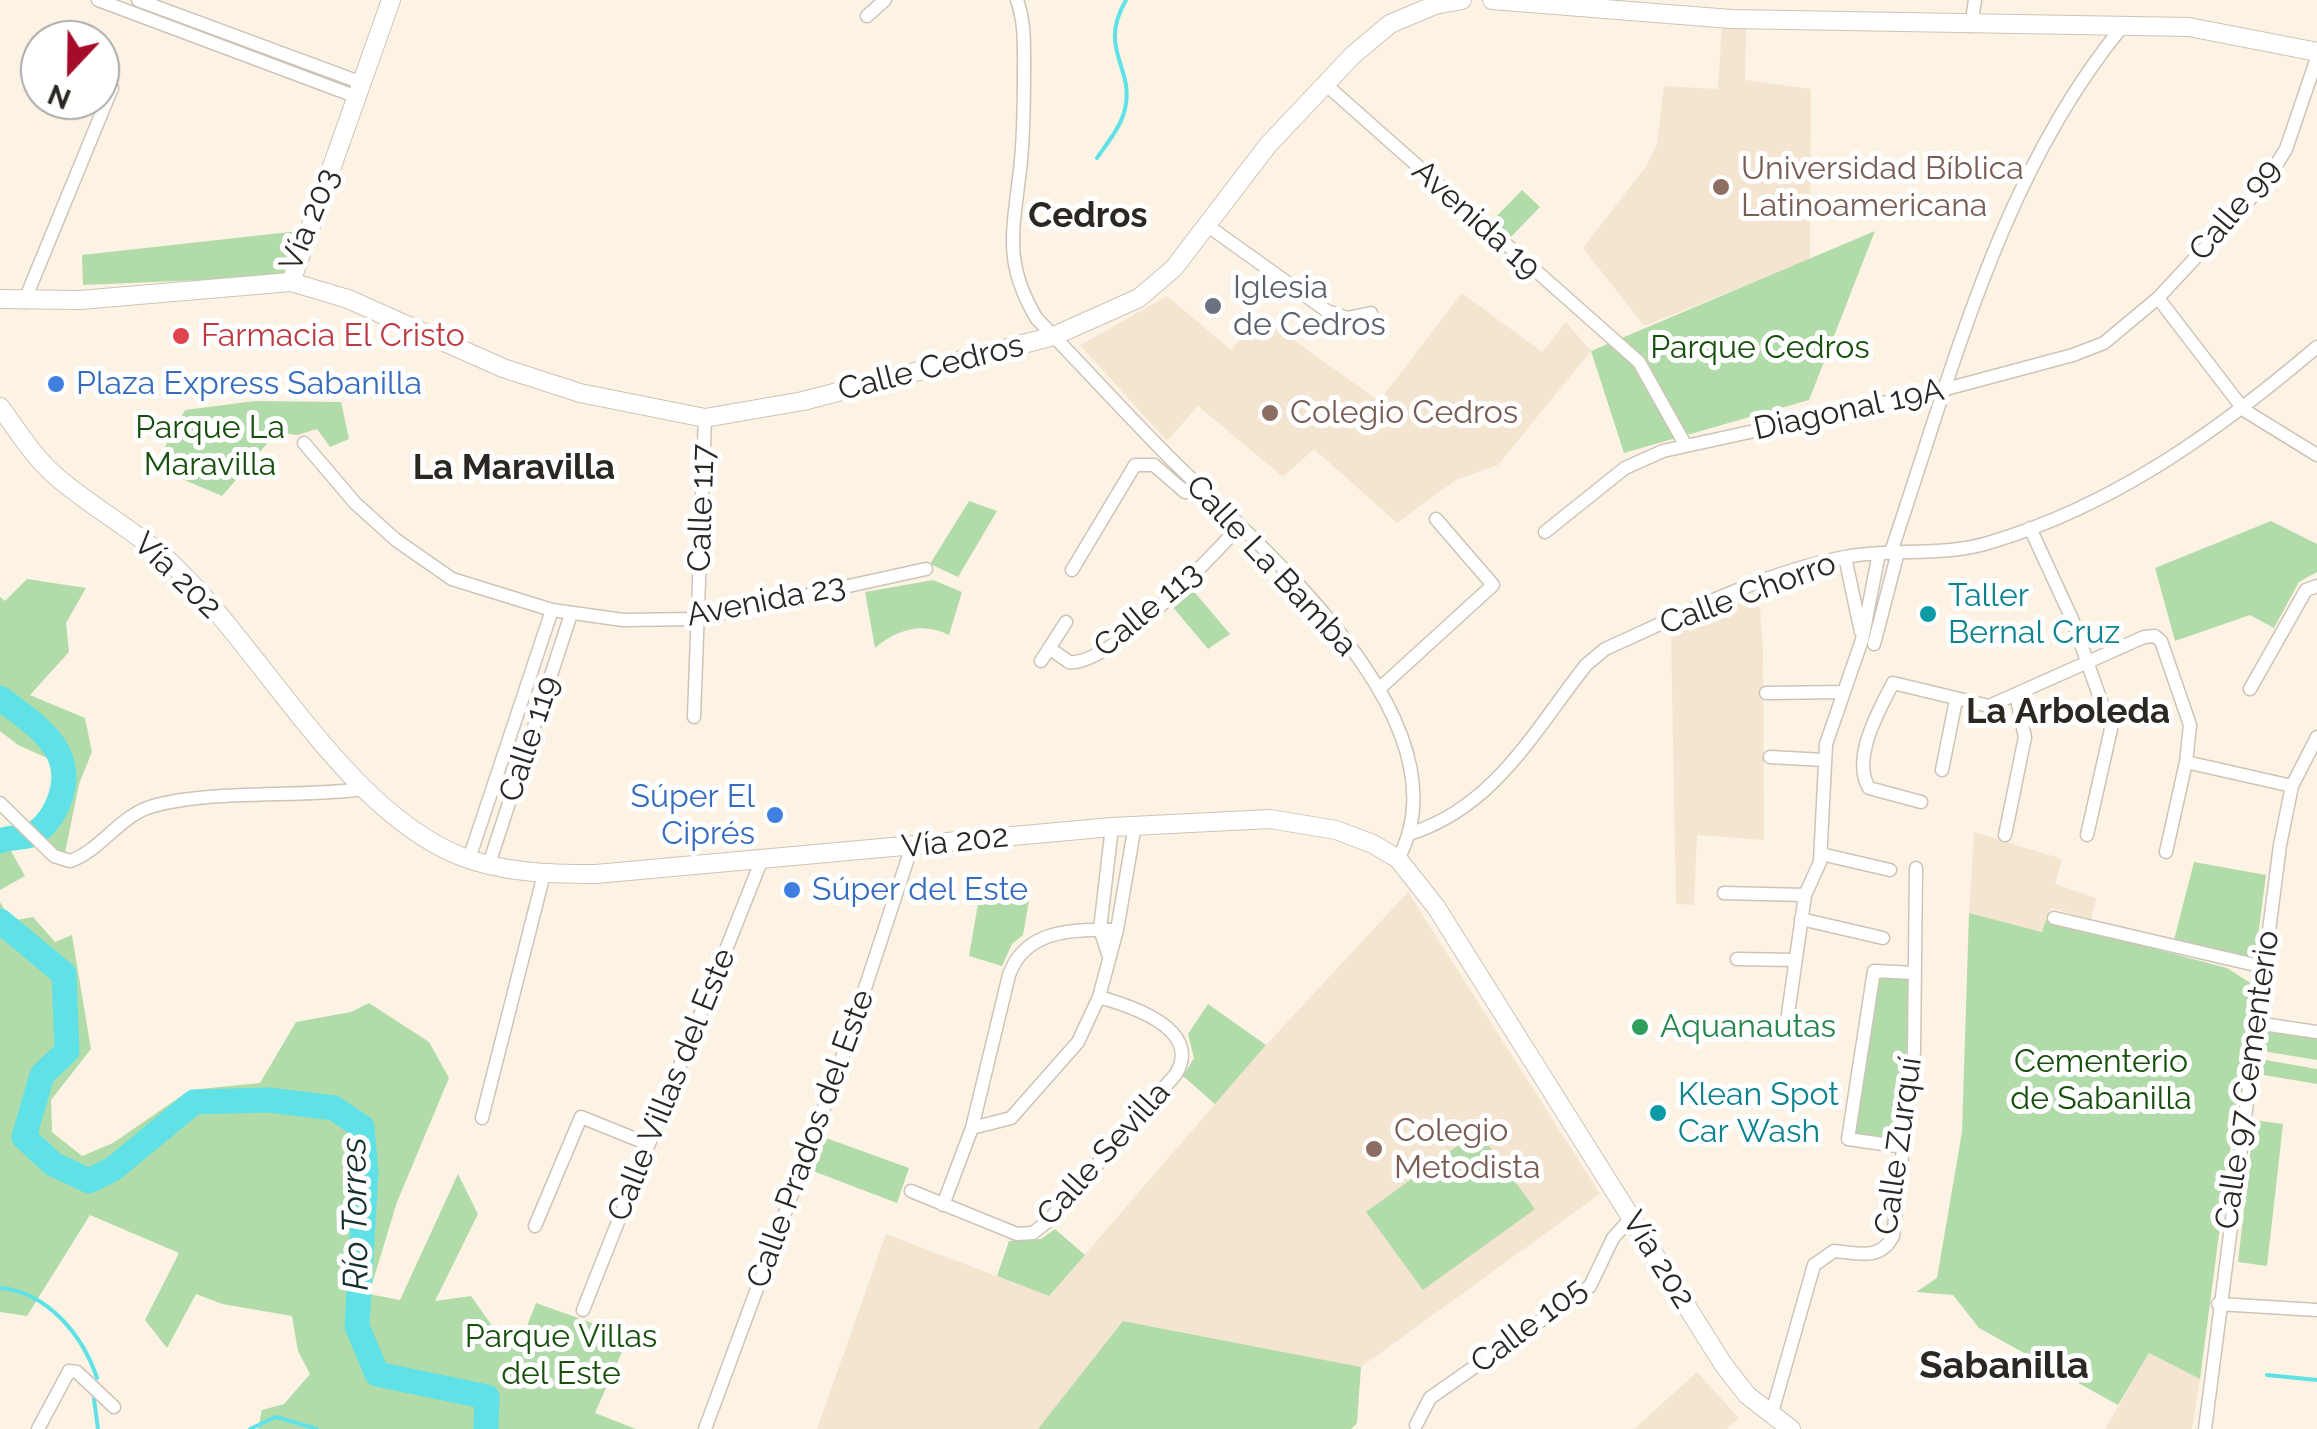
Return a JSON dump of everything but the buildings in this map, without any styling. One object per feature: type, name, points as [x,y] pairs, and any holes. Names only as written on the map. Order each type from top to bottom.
[{"type":"main road","name":"Vía 203","points":[[0,299],[24,302],[255,288],[290,282],[391,0]]},
{"type":"main road","name":"Calle Cedros","points":[[290,282],[348,299],[545,384],[705,418],[840,392],[1054,336],[1139,298],[1174,268],[1268,145],[1324,83],[1390,24],[1435,5],[1462,0]]},
{"type":"main road","points":[[1492,0],[1732,19],[2189,27],[2317,55]]},
{"type":"main road","name":"Vía 202","points":[[0,407],[56,476],[172,564],[208,601],[364,789],[416,832],[469,858],[544,874],[762,860],[1135,825],[1270,818],[1336,830],[1398,859],[1436,907],[1723,1364],[1747,1395],[1791,1429]]},
{"type":"street","points":[[138,0],[230,42]]},
{"type":"street","points":[[867,16],[885,0]]},
{"type":"street","name":"Calle La Bamba","points":[[1016,0],[1024,18],[1024,120],[1010,224],[1012,259],[1025,300],[1054,336],[1352,649],[1380,688],[1410,762],[1416,798],[1412,833]]},
{"type":"street","points":[[1971,26],[1975,0]]},
{"type":"street","points":[[103,1],[359,90]]},
{"type":"street","points":[[1786,1028],[1805,896],[1821,854],[1824,760],[1842,692],[1868,642],[1889,552],[1978,294],[2036,164],[2080,81],[2122,28]]},
{"type":"street","name":"Calle 99","points":[[2158,298],[2265,183],[2290,138],[2317,55]]},
{"type":"street","name":"Avenida 19","points":[[1324,83],[1639,362],[1686,446]]},
{"type":"street","points":[[24,302],[99,120]]},
{"type":"street","points":[[1208,226],[1328,311],[1347,318],[1371,313]]},
{"type":"street","points":[[2158,298],[2244,410],[2317,455]]},
{"type":"street","name":"Diagonal 19A","points":[[1545,532],[1625,468],[1686,446],[1946,389],[2073,356],[2104,343],[2158,298]]},
{"type":"street","name":"Calle Chorro","points":[[1412,833],[1453,818],[1494,784],[1586,665],[1606,650],[1798,570],[1845,557],[1966,550],[2095,502],[2154,470],[2244,410],[2317,347]]},
{"type":"street","name":"Calle 117","points":[[694,717],[705,418]]},
{"type":"street","name":"Avenida 23","points":[[304,442],[354,503],[396,540],[452,579],[571,614],[623,620],[698,619],[926,569]]},
{"type":"street","points":[[1072,570],[1136,465],[1147,463],[1161,468],[1185,492],[1197,485]]},
{"type":"street","points":[[1380,688],[1493,585],[1436,519]]},
{"type":"street","name":"Calle 113","points":[[1049,648],[1069,662],[1090,660],[1173,596],[1239,527]]},
{"type":"street","points":[[2030,528],[2089,663],[2111,734],[2087,835]]},
{"type":"street","points":[[1845,557],[1868,642]]},
{"type":"street","points":[[2250,690],[2312,588]]},
{"type":"street","name":"Calle 119","points":[[469,858],[552,610]]},
{"type":"street","name":"Calle 119","points":[[490,864],[571,614]]},
{"type":"street","points":[[1041,661],[1066,622]]},
{"type":"street","points":[[1921,802],[1869,788],[1862,778],[1868,742],[1894,683],[1990,706],[2144,637],[2155,636],[2161,641],[2189,719],[2186,762],[2166,852]]},
{"type":"street","points":[[1766,693],[1842,692]]},
{"type":"street","points":[[2005,835],[2025,737],[2016,695]]},
{"type":"street","points":[[1942,770],[1956,700]]},
{"type":"street","name":"Calle 97 Cementerio","points":[[2205,1429],[2218,1304],[2280,845],[2292,786],[2317,737]]},
{"type":"street","points":[[1770,757],[1824,760]]},
{"type":"street","points":[[2186,762],[2292,786]]},
{"type":"street","points":[[0,803],[54,856],[70,861],[143,809],[176,801],[316,796],[364,789]]},
{"type":"street","points":[[972,1128],[1004,1122],[1017,1112],[1078,1042],[1099,997],[1117,930],[1135,825]]},
{"type":"street","points":[[1108,954],[1100,930],[1112,827]]},
{"type":"street","points":[[1398,859],[1412,833]]},
{"type":"street","name":"Calle Prados del Este","points":[[705,1429],[838,1070],[912,846]]},
{"type":"street","points":[[1821,854],[1890,870]]},
{"type":"street","name":"Calle Villas del Este","points":[[583,1310],[762,860]]},
{"type":"street","name":"Calle Zurquí","points":[[1771,1416],[1814,1265],[1834,1251],[1875,1255],[1887,1248],[1893,1236],[1904,1147],[1915,973],[1916,868]]},
{"type":"street","points":[[482,1118],[544,874]]},
{"type":"street","points":[[1724,893],[1805,896]]},
{"type":"street","points":[[2054,918],[2264,967]]},
{"type":"street","points":[[1801,919],[1883,938]]},
{"type":"street","points":[[943,1205],[972,1128],[1019,952],[1034,940],[1117,930]]},
{"type":"street","points":[[1738,959],[1795,960]]},
{"type":"street","points":[[1904,1147],[1848,1139],[1874,971],[1915,973]]},
{"type":"street","name":"Calle Sevilla","points":[[911,1191],[1006,1231],[1032,1232],[1048,1221],[1176,1074],[1184,1058],[1179,1038],[1150,1016],[1099,997]]},
{"type":"street","points":[[2256,1023],[2317,1032]]},
{"type":"street","points":[[535,1226],[581,1117],[648,1144]]},
{"type":"street","name":"Calle 105","points":[[1416,1425],[1430,1398],[1590,1286],[1613,1238],[1632,1217]]},
{"type":"street","points":[[2218,1304],[2317,1310]]},
{"type":"street","points":[[38,1429],[69,1371],[77,1372],[114,1407]]},
{"type":"shaded area","name":"Universidad Bíblica Latinoamericana","points":[[1722,25],[1746,26],[1745,80],[1811,89],[1810,260],[1644,326],[1583,248],[1647,165],[1657,143],[1664,86],[1718,89]]},
{"type":"shaded area","points":[[1462,293],[1542,352],[1566,322],[1591,351],[1498,465],[1456,480],[1397,523],[1314,449],[1283,477],[1198,406],[1167,441],[1080,345],[1167,296],[1231,350],[1260,316],[1379,401]]},
{"type":"shaded area","points":[[1754,597],[1760,607],[1763,651],[1764,840],[1697,835],[1694,905],[1676,904],[1671,633]]},
{"type":"shaded area","points":[[1974,832],[2062,859],[2055,884],[2096,898],[2091,919],[2051,908],[2042,932],[1969,913]]},
{"type":"shaded area","name":"Colegio Metodista","points":[[1408,892],[1600,1194],[1361,1367],[1124,1321],[1038,1429],[817,1429],[886,1234],[1049,1296],[1266,1045]]},
{"type":"shaded area","points":[[2149,1353],[2200,1379],[2192,1429],[2105,1429]]},
{"type":"shaded area","points":[[1697,1372],[1739,1418],[1727,1429],[1634,1429]]},
{"type":"green space","points":[[1522,190],[1540,207],[1511,237],[1493,220]]},
{"type":"green space","points":[[299,231],[285,272],[274,277],[83,285],[82,255]]},
{"type":"green space","name":"Parque Cedros","points":[[1875,231],[1809,400],[1624,453],[1591,351]]},
{"type":"green space","name":"Parque La Maravilla","points":[[255,401],[341,402],[349,439],[330,447],[317,429],[297,435],[277,432],[222,496],[154,467],[185,410]]},
{"type":"green space","points":[[969,501],[997,511],[958,577],[930,564]]},
{"type":"green space","points":[[2271,521],[2317,544],[2317,572],[2299,582],[2274,628],[2250,615],[2175,641],[2155,568]]},
{"type":"green space","points":[[27,579],[86,588],[66,623],[69,652],[30,695],[85,718],[92,752],[79,784],[64,858],[42,844],[65,766],[18,745],[0,731],[0,597],[5,601]]},
{"type":"green space","points":[[933,580],[962,592],[949,635],[919,628],[891,636],[875,648],[865,592]]},
{"type":"green space","points":[[1191,588],[1230,634],[1208,649],[1172,606]]},
{"type":"green space","points":[[6,842],[25,876],[0,890],[0,847]]},
{"type":"green space","name":"Cementerio de Sabanilla","points":[[2194,862],[2266,875],[2255,959],[2174,940]]},
{"type":"green space","points":[[1030,895],[1023,935],[1012,944],[1002,966],[969,956],[979,898]]},
{"type":"green space","name":"Parque Villas del Este","points":[[0,902],[11,921],[33,917],[55,942],[72,935],[91,1049],[51,1100],[52,1132],[82,1156],[113,1143],[190,1090],[260,1083],[296,1022],[351,1012],[369,1003],[429,1042],[449,1078],[397,1202],[369,1294],[400,1300],[458,1174],[478,1214],[435,1301],[471,1296],[495,1330],[521,1341],[536,1303],[629,1336],[595,1413],[636,1429],[258,1429],[262,1410],[284,1404],[310,1374],[298,1351],[292,1316],[222,1304],[196,1294],[167,1348],[145,1320],[179,1253],[90,1215],[27,1316],[0,1312]]},
{"type":"green space","name":"Cementerio de Sabanilla","points":[[1969,913],[2042,932],[2046,920],[2227,968],[2252,984],[2200,1379],[2149,1353],[2118,1405],[1979,1328],[1953,1295],[1916,1292],[1937,1278],[1962,1132]]},
{"type":"green space","points":[[1879,975],[1911,977],[1901,1140],[1855,1134]]},
{"type":"green space","points":[[1208,1004],[1266,1045],[1215,1104],[1183,1076],[1194,1058],[1188,1034]]},
{"type":"green space","points":[[2264,1030],[2317,1039],[2317,1060],[2262,1051]]},
{"type":"green space","points":[[2260,1059],[2317,1069],[2317,1084],[2258,1074]]},
{"type":"green space","points":[[2254,1120],[2283,1124],[2267,1266],[2238,1262]]},
{"type":"green space","points":[[1478,1131],[1535,1209],[1423,1290],[1366,1212]]},
{"type":"green space","points":[[826,1138],[909,1168],[897,1203],[813,1171]]},
{"type":"green space","points":[[1055,1229],[1085,1255],[1049,1296],[997,1276],[1009,1241],[1041,1239]]},
{"type":"green space","points":[[1123,1321],[1361,1367],[1357,1423],[1351,1429],[1038,1429]]},
{"type":"waterway","points":[[1097,158],[1125,109],[1127,94],[1115,32],[1126,0]]},
{"type":"waterway","name":"Río Torres","points":[[0,698],[50,740],[63,767],[64,783],[59,801],[41,829],[29,836],[0,841]]},
{"type":"waterway","name":"Río Torres","points":[[0,921],[64,974],[67,1051],[42,1075],[24,1137],[53,1164],[89,1181],[113,1169],[194,1102],[269,1100],[334,1108],[362,1127],[366,1172],[357,1326],[377,1374],[487,1397],[486,1429]]},
{"type":"waterway","points":[[0,1288],[33,1298],[61,1319],[83,1347],[97,1378]]},
{"type":"waterway","points":[[2267,1375],[2317,1380]]},
{"type":"waterway","points":[[94,1399],[98,1429]]},
{"type":"waterway","points":[[250,1429],[276,1417],[317,1429]]},
{"type":"place","name":"Universidad Bíblica Latinoamericana","points":[[1721,187]]},
{"type":"place","name":"Iglesia de Cedros","points":[[1213,306]]},
{"type":"place","name":"Farmacia El Cristo","points":[[181,336]]},
{"type":"place","name":"Plaza Express Sabanilla","points":[[56,384]]},
{"type":"place","name":"Colegio Cedros","points":[[1270,413]]},
{"type":"place","name":"Taller Bernal Cruz","points":[[1928,614]]},
{"type":"place","name":"Súper El Ciprés","points":[[775,815]]},
{"type":"place","name":"Súper del Este","points":[[792,890]]},
{"type":"place","name":"Aquanautas","points":[[1640,1027]]},
{"type":"place","name":"Klean Spot Car Wash","points":[[1658,1113]]},
{"type":"place","name":"Colegio Metodista","points":[[1374,1149]]},
{"type":"district","name":"Cedros","points":[[1088,216]]},
{"type":"district","name":"La Maravilla","points":[[514,468]]},
{"type":"district","name":"La Arboleda","points":[[2068,712]]},
{"type":"district","name":"Sabanilla","points":[[2004,1367]]}]
